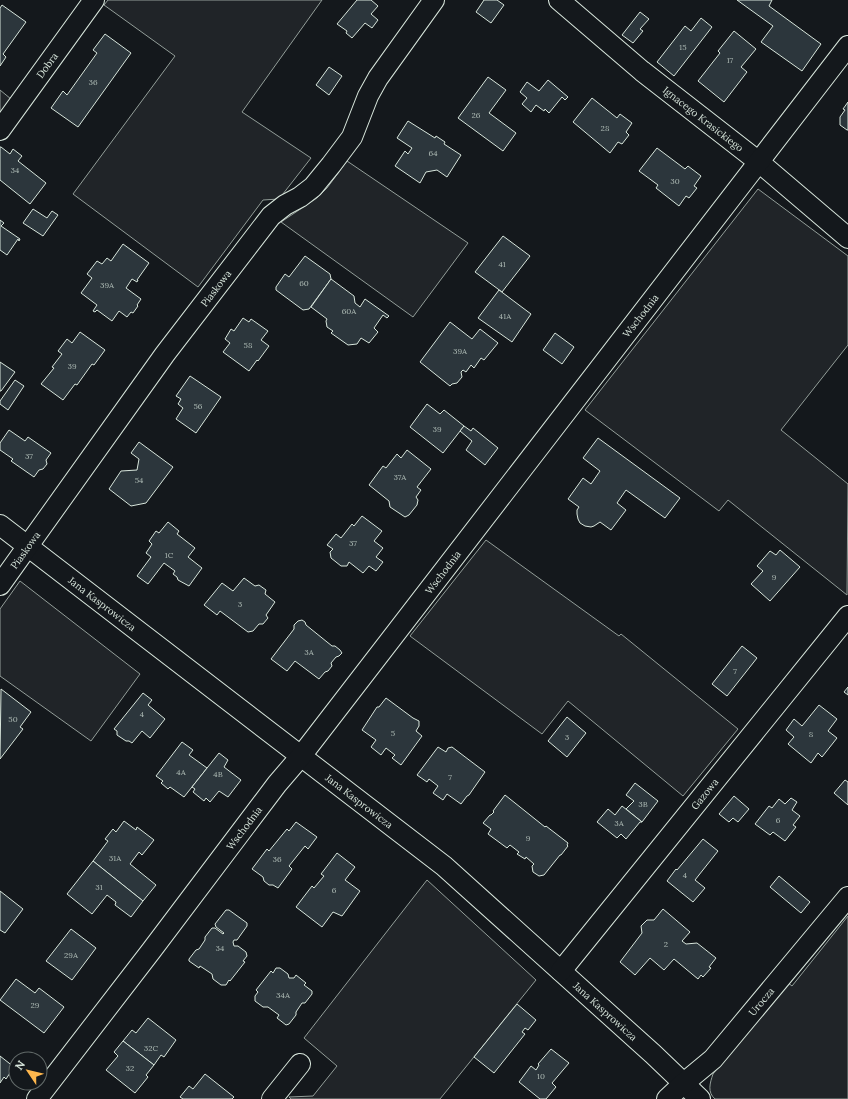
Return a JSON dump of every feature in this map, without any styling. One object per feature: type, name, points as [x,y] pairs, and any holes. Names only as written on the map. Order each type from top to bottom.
[{"type":"street","name":"Dobra","points":[[0,130],[94,0]]},
{"type":"street","name":"Piaskowa","points":[[0,585],[165,354],[271,216],[284,205],[300,197],[313,187],[352,137],[368,96],[378,78],[434,0]]},
{"type":"street","name":"Ignacego Krasickiego","points":[[559,0],[642,71],[759,162],[848,238]]},
{"type":"street","name":"Wschodnia","points":[[37,1099],[277,784],[301,756],[848,46]]},
{"type":"street","name":"Jana Kasprowicza","points":[[0,525],[444,866],[653,1054],[700,1099]]},
{"type":"street","name":"Gazowa","points":[[561,971],[848,616]]},
{"type":"street","name":"Urocza","points":[[667,1099],[713,1059],[848,898]]},
{"type":"street","points":[[272,1099],[300,1064]]},
{"type":"shaded area","points":[[108,0],[322,0],[242,112],[311,158],[279,199],[263,200],[198,287],[73,194],[175,56],[104,5]]},
{"type":"shaded area","points":[[0,90],[11,99],[0,114]]},
{"type":"shaded area","points":[[347,161],[468,243],[413,317],[281,222],[317,198],[327,188]]},
{"type":"shaded area","points":[[758,189],[848,256],[848,345],[781,430],[848,484],[847,595],[728,500],[719,511],[585,410]]},
{"type":"shaded area","points":[[486,540],[619,636],[621,634],[738,729],[683,796],[568,701],[542,734],[410,636]]},
{"type":"shaded area","points":[[20,581],[140,674],[91,741],[0,676],[0,609]]},
{"type":"shaded area","points":[[427,880],[536,980],[440,1099],[291,1099],[289,1097],[313,1096],[337,1066],[304,1038]]},
{"type":"shaded area","points":[[848,916],[848,1099],[715,1099],[710,1090],[713,1074],[787,982],[792,986]]},
{"type":"building","points":[[357,0],[371,0],[378,6],[371,14],[378,20],[372,28],[365,23],[352,38],[346,33],[347,31],[337,24]]},
{"type":"building","points":[[484,0],[497,0],[504,5],[491,23],[476,12]]},
{"type":"building","points":[[737,0],[772,0],[769,6],[821,44],[802,71],[761,42],[773,26]]},
{"type":"building","points":[[2,5],[26,22],[3,54],[6,57],[0,66],[0,8]]},
{"type":"building","points":[[640,12],[649,19],[640,29],[643,31],[633,43],[622,35]]},
{"type":"building","points":[[701,18],[712,27],[674,76],[657,62],[685,26],[691,31]]},
{"type":"building","points":[[734,31],[756,49],[741,67],[747,72],[724,102],[698,81],[720,53],[718,51]]},
{"type":"building","points":[[105,34],[131,53],[78,127],[51,108],[63,91],[67,95],[97,53],[93,50]]},
{"type":"building","points":[[329,67],[342,76],[329,95],[316,85]]},
{"type":"building","points":[[488,77],[506,90],[489,113],[516,133],[503,151],[458,118]]},
{"type":"building","points":[[548,80],[568,97],[565,100],[562,97],[549,113],[545,109],[544,111],[536,105],[531,112],[522,104],[527,98],[520,92],[527,82],[539,91]]},
{"type":"building","points":[[592,98],[617,118],[620,114],[632,123],[626,132],[629,135],[622,144],[618,142],[610,153],[573,122]]},
{"type":"building","points":[[848,102],[847,130],[840,125],[840,117]]},
{"type":"building","points":[[408,121],[435,138],[436,136],[445,142],[444,144],[461,155],[447,177],[437,170],[426,172],[420,183],[395,166],[405,151],[408,154],[412,148],[397,138]]},
{"type":"building","points":[[0,147],[10,154],[13,149],[22,156],[18,161],[46,183],[30,204],[0,180]]},
{"type":"building","points":[[657,148],[685,169],[688,166],[701,176],[694,186],[697,188],[689,198],[686,196],[679,206],[656,188],[658,185],[639,171]]},
{"type":"building","points":[[33,209],[47,218],[52,211],[58,215],[43,236],[23,223]]},
{"type":"building","points":[[0,220],[4,223],[1,226],[20,239],[19,241],[18,239],[7,255],[0,250]]},
{"type":"building","points":[[503,236],[530,256],[502,292],[475,272]]},
{"type":"building","points":[[123,244],[149,263],[137,282],[132,279],[126,288],[141,299],[137,305],[138,306],[133,313],[131,312],[127,317],[119,311],[112,321],[97,310],[95,312],[93,311],[97,305],[81,293],[92,278],[87,274],[97,261],[102,264],[107,258],[111,261]]},
{"type":"building","points":[[305,256],[330,274],[331,279],[309,309],[303,310],[276,290],[276,287],[285,274],[289,277]]},
{"type":"building","points":[[331,279],[354,296],[355,303],[360,307],[365,299],[389,316],[387,318],[383,315],[374,328],[378,332],[369,343],[361,338],[357,344],[348,345],[331,333],[333,331],[327,327],[327,319],[311,307]]},
{"type":"building","points":[[499,290],[531,314],[512,342],[478,318]]},
{"type":"building","points":[[243,318],[249,322],[251,319],[268,331],[261,340],[269,346],[249,371],[223,352],[230,343],[225,339],[231,329],[234,331]]},
{"type":"building","points":[[450,322],[472,339],[480,329],[498,343],[484,360],[481,358],[474,368],[471,365],[466,372],[463,370],[461,372],[462,377],[457,383],[450,386],[420,362]]},
{"type":"building","points":[[80,332],[105,350],[94,365],[92,364],[77,385],[75,384],[63,400],[41,384],[54,368],[52,367],[62,354],[58,351],[67,339],[72,343]]},
{"type":"building","points":[[555,333],[574,347],[562,364],[543,350]]},
{"type":"building","points":[[0,362],[15,372],[1,391],[0,391]]},
{"type":"building","points":[[190,376],[221,397],[196,433],[176,419],[183,408],[178,404],[181,399],[176,396]]},
{"type":"building","points":[[15,380],[24,386],[8,410],[0,404],[0,401]]},
{"type":"building","points":[[427,404],[440,414],[444,410],[464,426],[443,453],[410,427]]},
{"type":"building","points":[[464,426],[471,431],[473,428],[498,448],[485,465],[466,450],[472,441],[460,431]]},
{"type":"building","points":[[9,430],[25,441],[28,437],[51,453],[46,460],[47,464],[43,469],[39,470],[34,477],[11,461],[13,459],[0,450],[0,443]]},
{"type":"building","points":[[598,438],[680,498],[665,518],[626,490],[617,503],[626,510],[611,530],[600,522],[591,527],[580,523],[577,514],[579,507],[568,499],[583,478],[591,484],[600,471],[583,458]]},
{"type":"building","points":[[139,442],[173,467],[146,503],[131,506],[109,489],[121,471],[137,470],[139,459],[131,453]]},
{"type":"building","points":[[407,450],[431,469],[417,487],[421,490],[416,497],[418,500],[417,505],[409,515],[405,517],[390,507],[389,501],[369,485],[383,466],[386,468],[397,454],[401,458]]},
{"type":"building","points":[[362,516],[382,531],[374,541],[383,548],[376,557],[383,562],[376,571],[369,566],[363,573],[349,562],[347,566],[341,566],[331,558],[330,552],[333,549],[327,545],[336,534],[341,538],[352,524],[354,526]]},
{"type":"building","points":[[168,522],[179,531],[177,534],[195,548],[188,557],[202,568],[189,586],[178,580],[173,574],[175,571],[164,563],[148,584],[137,576],[151,557],[146,553],[152,544],[149,541],[156,531],[159,533]]},
{"type":"building","points":[[780,550],[800,567],[770,601],[751,584],[763,571],[757,566],[770,551],[776,555]]},
{"type":"building","points":[[244,578],[255,586],[259,585],[266,590],[265,594],[275,602],[266,615],[268,618],[263,624],[259,624],[253,631],[248,632],[220,611],[217,615],[204,605],[222,583],[233,591]]},
{"type":"building","points":[[302,620],[306,625],[332,646],[335,646],[342,653],[336,657],[331,663],[332,666],[319,679],[295,661],[287,671],[271,659],[294,629],[294,625],[298,621]]},
{"type":"building","points":[[742,646],[757,658],[727,696],[712,684]]},
{"type":"building","points":[[848,687],[848,695],[844,692]]},
{"type":"building","points":[[1,689],[31,712],[20,727],[23,729],[0,759]]},
{"type":"building","points":[[143,693],[152,700],[148,705],[165,719],[150,738],[142,731],[132,743],[117,735],[117,731],[114,729]]},
{"type":"building","points":[[386,698],[419,721],[419,726],[416,731],[422,736],[401,765],[392,758],[395,755],[386,748],[381,755],[371,747],[376,740],[362,730],[377,707],[379,707]]},
{"type":"building","points":[[819,705],[837,719],[828,731],[837,738],[822,757],[818,753],[811,763],[788,744],[794,737],[786,730],[794,719],[802,726]]},
{"type":"building","points":[[567,717],[586,733],[567,757],[548,741]]},
{"type":"building","points":[[182,742],[193,750],[189,755],[207,768],[184,797],[170,787],[168,789],[161,783],[163,781],[156,776]]},
{"type":"building","points":[[438,747],[446,752],[448,748],[452,747],[485,772],[461,804],[447,794],[443,800],[433,793],[438,786],[429,779],[427,782],[417,775]]},
{"type":"building","points":[[219,753],[228,760],[224,767],[241,780],[228,797],[219,791],[210,802],[206,798],[204,801],[193,792],[195,789],[192,787]]},
{"type":"building","points":[[845,780],[848,782],[848,805],[834,793]]},
{"type":"building","points":[[635,783],[658,801],[642,822],[626,809],[634,801],[626,795]]},
{"type":"building","points":[[505,795],[545,827],[546,826],[568,843],[568,846],[544,875],[539,876],[533,872],[532,866],[534,864],[526,857],[525,859],[517,854],[519,852],[510,845],[507,848],[488,834],[491,829],[483,823],[494,812],[493,811]]},
{"type":"building","points":[[734,796],[749,809],[738,822],[733,818],[729,822],[719,814]]},
{"type":"building","points":[[791,798],[797,802],[792,810],[800,816],[793,825],[796,827],[785,841],[773,832],[770,835],[755,824],[769,806],[772,808],[779,799],[785,804]]},
{"type":"building","points":[[622,806],[642,822],[640,822],[626,839],[621,834],[617,838],[597,822],[608,809],[615,815]]},
{"type":"building","points":[[124,821],[136,830],[137,827],[154,840],[142,855],[139,852],[130,864],[156,885],[143,901],[93,861],[108,841],[105,839],[113,829],[116,832]]},
{"type":"building","points":[[296,822],[317,837],[308,849],[305,846],[289,866],[292,869],[278,888],[273,885],[269,885],[264,881],[263,877],[252,869],[267,849],[269,851],[287,829],[289,831]]},
{"type":"building","points":[[703,839],[718,851],[695,880],[705,888],[693,902],[667,881]]},
{"type":"building","points":[[337,853],[355,867],[345,880],[360,891],[342,916],[333,912],[322,927],[296,907],[312,886],[314,888],[324,876],[321,874]]},
{"type":"building","points":[[93,861],[143,901],[131,917],[115,905],[116,902],[107,895],[92,914],[67,894]]},
{"type":"building","points":[[779,876],[810,902],[801,913],[770,887]]},
{"type":"building","points":[[0,891],[23,909],[5,933],[0,930]]},
{"type":"building","points":[[663,909],[690,932],[682,941],[686,944],[697,943],[716,958],[709,967],[711,968],[703,977],[701,975],[698,979],[674,959],[664,970],[650,958],[635,975],[620,962],[642,933],[641,926],[647,920],[654,920]]},
{"type":"building","points":[[226,910],[229,910],[247,923],[247,926],[237,940],[234,940],[233,942],[234,946],[238,946],[246,952],[247,956],[243,961],[245,962],[230,981],[229,980],[226,985],[221,985],[213,979],[212,974],[200,966],[199,968],[189,961],[189,959],[196,950],[199,949],[205,940],[205,937],[212,928],[215,928],[223,934],[224,933],[216,927],[215,924]]},
{"type":"building","points":[[71,929],[96,948],[72,980],[46,961]]},
{"type":"building","points":[[276,968],[280,968],[288,974],[289,978],[294,978],[296,975],[306,983],[304,985],[312,991],[312,994],[305,1003],[302,1003],[296,1012],[296,1015],[289,1024],[286,1025],[277,1018],[279,1015],[268,1007],[263,1007],[255,1001],[255,996],[258,992],[256,990],[271,971],[273,973]]},
{"type":"building","points":[[16,979],[35,993],[39,988],[64,1007],[44,1033],[0,1000]]},
{"type":"building","points":[[517,1004],[536,1020],[528,1030],[525,1028],[522,1032],[525,1034],[494,1073],[474,1057]]},
{"type":"building","points":[[148,1018],[176,1040],[164,1057],[161,1055],[154,1065],[123,1041],[132,1030],[136,1033]]},
{"type":"building","points":[[123,1041],[154,1065],[146,1075],[148,1077],[135,1093],[106,1070],[118,1056],[114,1052]]},
{"type":"building","points":[[551,1049],[569,1063],[552,1083],[556,1087],[546,1099],[540,1099],[519,1082],[531,1066],[536,1070],[539,1065],[538,1064]]},
{"type":"building","points":[[0,1056],[8,1062],[8,1076],[6,1079],[4,1077],[0,1083]]},
{"type":"building","points":[[205,1074],[234,1097],[232,1099],[183,1099],[180,1097],[189,1086],[193,1089]]}]
